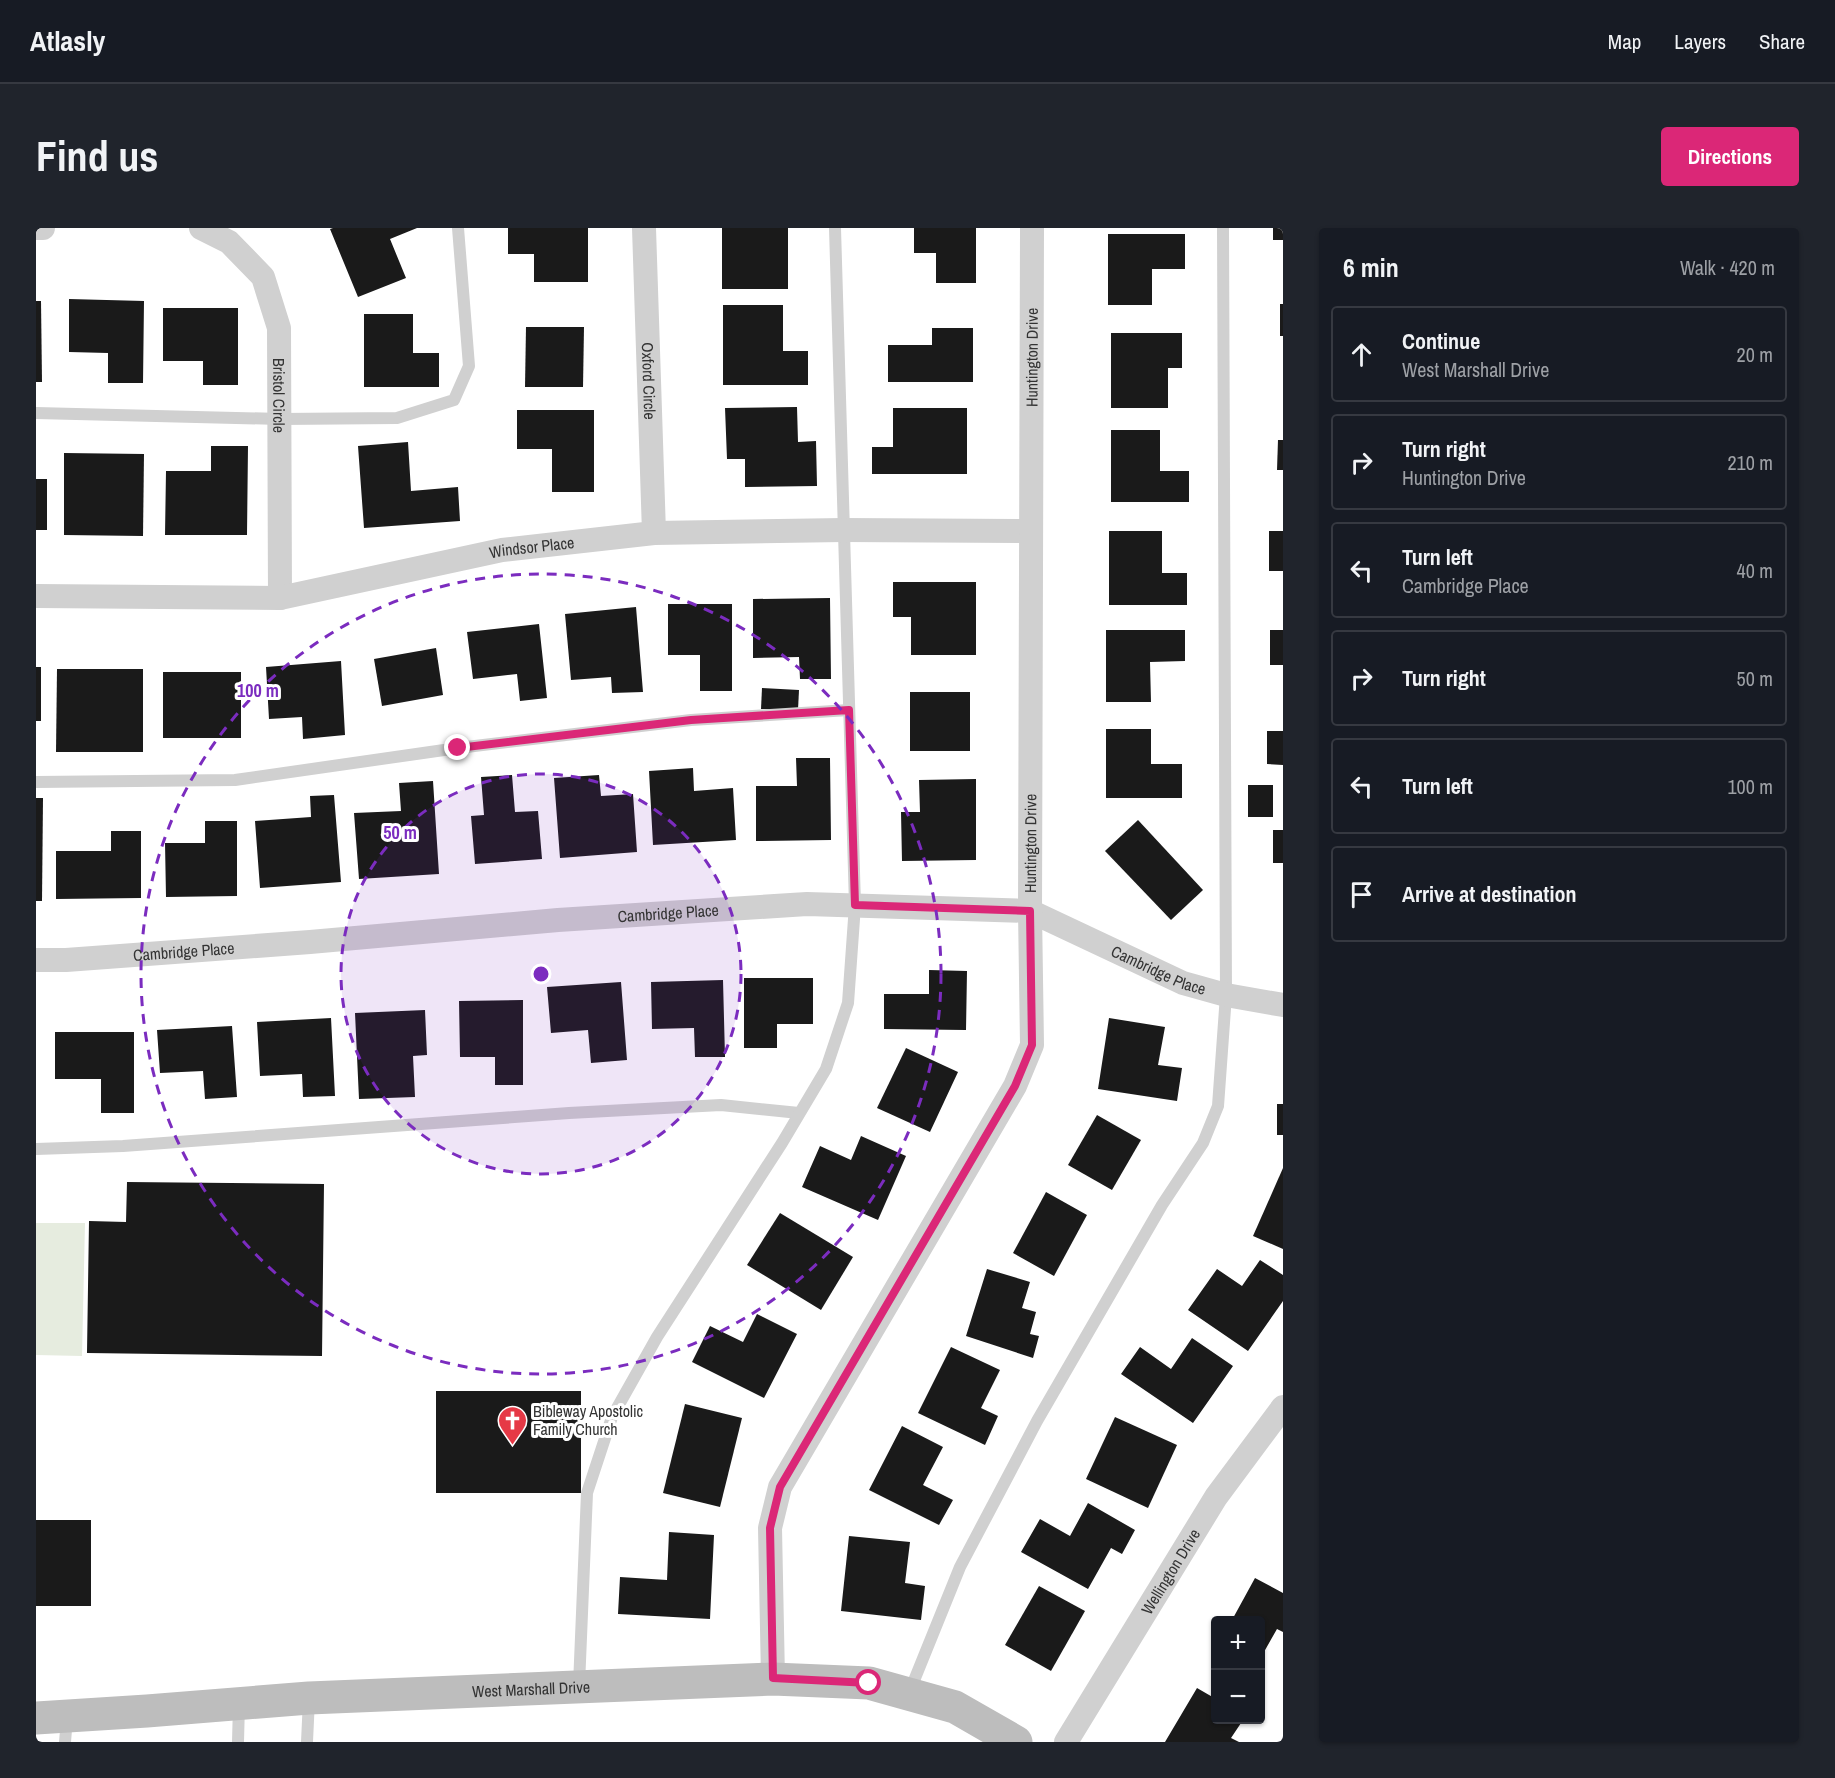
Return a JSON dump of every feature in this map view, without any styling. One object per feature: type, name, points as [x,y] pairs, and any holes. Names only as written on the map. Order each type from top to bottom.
[{"type":"main road","name":"West Marshall Drive","points":[[56,1726],[309,1698],[773,1678],[869,1683],[955,1707],[1016,1742]]},
{"type":"street","points":[[36,228],[43,228]]},
{"type":"street","name":"Bristol Circle","points":[[201,228],[229,242],[262,278],[279,328],[280,598]]},
{"type":"street","name":"Oxford Circle","points":[[644,228],[654,533]]},
{"type":"street","name":"Huntington Drive","points":[[773,1678],[770,1528],[780,1487],[1015,1086],[1032,1045],[1030,911],[1032,228]]},
{"type":"street","name":"Windsor Place","points":[[36,596],[280,598],[502,550],[654,533],[843,530],[1031,531]]},
{"type":"street","name":"Cambridge Place","points":[[36,960],[66,960],[298,943],[558,920],[807,904],[1030,911],[1183,983],[1226,995],[1283,1005]]},
{"type":"street","name":"Wellington Drive","points":[[1066,1742],[1216,1497],[1283,1407]]},
{"type":"lane","points":[[36,414],[280,419],[397,418],[454,400],[469,366],[458,228]]},
{"type":"lane","points":[[579,1687],[587,1493],[612,1417],[657,1337],[826,1070],[848,1003],[855,905],[835,228]]},
{"type":"lane","points":[[909,1695],[960,1567],[1032,1431],[1162,1205],[1203,1143],[1218,1106],[1226,995],[1223,228]]},
{"type":"lane","points":[[36,782],[235,780],[458,748],[691,720],[849,710]]},
{"type":"lane","points":[[36,1149],[123,1146],[557,1113],[721,1104],[799,1113]]},
{"type":"lane","points":[[307,1742],[309,1698]]},
{"type":"lane","points":[[238,1742],[239,1704]]},
{"type":"shaded area","points":[[36,1223],[85,1223],[82,1356],[36,1355]]},
{"type":"building","points":[[417,228],[390,239],[406,278],[358,297],[330,229]]},
{"type":"building","points":[[508,228],[588,228],[588,282],[534,282],[534,254],[508,254]]},
{"type":"building","points":[[722,228],[788,228],[788,289],[722,289]]},
{"type":"building","points":[[914,228],[976,228],[976,283],[936,283],[936,253],[914,253]]},
{"type":"building","points":[[1273,228],[1283,228],[1283,240],[1273,240]]},
{"type":"building","points":[[1108,234],[1185,234],[1185,269],[1152,269],[1152,305],[1108,305]]},
{"type":"building","points":[[69,299],[144,301],[143,383],[108,383],[108,353],[69,352]]},
{"type":"building","points":[[36,301],[41,301],[42,382],[36,382]]},
{"type":"building","points":[[1280,304],[1283,304],[1283,336],[1280,336]]},
{"type":"building","points":[[723,305],[783,305],[783,351],[808,351],[808,385],[723,385]]},
{"type":"building","points":[[163,308],[238,308],[238,385],[203,385],[203,361],[163,361]]},
{"type":"building","points":[[364,314],[413,314],[413,353],[439,353],[439,387],[364,387]]},
{"type":"building","points":[[526,327],[584,327],[583,387],[525,387]]},
{"type":"building","points":[[932,328],[973,328],[973,382],[888,382],[888,345],[932,345]]},
{"type":"building","points":[[1111,333],[1182,333],[1182,368],[1168,368],[1168,408],[1111,408]]},
{"type":"building","points":[[797,407],[798,442],[816,441],[817,486],[745,487],[745,459],[727,459],[725,408]]},
{"type":"building","points":[[893,408],[967,408],[967,474],[872,474],[872,447],[893,447]]},
{"type":"building","points":[[517,410],[594,410],[594,492],[552,492],[552,449],[517,449]]},
{"type":"building","points":[[1111,430],[1160,430],[1160,471],[1189,471],[1189,502],[1111,502]]},
{"type":"building","points":[[1278,440],[1283,440],[1283,470],[1277,470]]},
{"type":"building","points":[[408,442],[411,491],[458,487],[460,521],[364,528],[358,446]]},
{"type":"building","points":[[211,446],[248,446],[247,535],[165,535],[166,471],[211,471]]},
{"type":"building","points":[[64,453],[144,454],[143,536],[64,535]]},
{"type":"building","points":[[36,479],[47,479],[47,530],[36,530]]},
{"type":"building","points":[[1109,531],[1162,531],[1162,573],[1187,573],[1187,605],[1109,605]]},
{"type":"building","points":[[1269,531],[1283,531],[1283,571],[1269,571]]},
{"type":"building","points":[[893,582],[976,582],[976,655],[911,655],[911,617],[893,617]]},
{"type":"building","points":[[830,598],[831,679],[800,679],[799,657],[753,658],[753,599]]},
{"type":"building","points":[[668,604],[732,604],[732,691],[700,691],[700,655],[668,655]]},
{"type":"building","points":[[636,607],[643,692],[612,693],[611,677],[571,680],[565,614]]},
{"type":"building","points":[[539,624],[547,698],[520,701],[517,674],[473,679],[467,632]]},
{"type":"building","points":[[1106,630],[1185,630],[1185,661],[1150,662],[1151,702],[1106,702]]},
{"type":"building","points":[[1270,630],[1283,630],[1283,665],[1270,665]]},
{"type":"building","points":[[436,648],[443,695],[382,706],[374,659]]},
{"type":"building","points":[[341,661],[345,735],[303,739],[302,717],[269,719],[266,667]]},
{"type":"building","points":[[36,667],[41,667],[41,721],[36,721]]},
{"type":"building","points":[[57,669],[143,669],[143,752],[56,752]]},
{"type":"building","points":[[163,672],[241,672],[241,738],[163,738]]},
{"type":"building","points":[[762,688],[799,690],[798,710],[761,709]]},
{"type":"building","points":[[910,692],[970,692],[970,751],[910,751]]},
{"type":"building","points":[[1106,729],[1151,729],[1151,764],[1182,764],[1182,798],[1106,798]]},
{"type":"building","points":[[1267,731],[1283,731],[1283,765],[1267,764]]},
{"type":"building","points":[[796,758],[830,758],[831,840],[756,841],[756,786],[797,786]]},
{"type":"building","points":[[693,768],[694,791],[733,788],[736,840],[653,845],[649,771]]},
{"type":"building","points":[[512,775],[515,812],[538,811],[542,859],[475,864],[471,816],[484,815],[481,777]]},
{"type":"building","points":[[599,775],[601,796],[633,794],[637,852],[560,858],[554,778]]},
{"type":"building","points":[[976,779],[976,860],[902,861],[901,812],[920,812],[919,780]]},
{"type":"building","points":[[433,781],[439,874],[359,879],[354,813],[401,811],[399,783]]},
{"type":"building","points":[[1248,785],[1273,785],[1273,817],[1248,817]]},
{"type":"building","points":[[334,795],[341,882],[260,888],[255,821],[311,817],[310,796]]},
{"type":"building","points":[[36,798],[43,798],[42,901],[36,901]]},
{"type":"building","points":[[1138,820],[1203,890],[1171,920],[1105,851]]},
{"type":"building","points":[[205,821],[237,821],[237,896],[166,897],[165,843],[205,843]]},
{"type":"building","points":[[1273,830],[1283,830],[1283,863],[1273,863]]},
{"type":"building","points":[[111,831],[141,831],[141,898],[56,899],[56,851],[111,851]]},
{"type":"building","points":[[929,970],[967,971],[966,1030],[884,1029],[884,994],[929,994]]},
{"type":"building","points":[[744,978],[813,978],[813,1024],[777,1024],[777,1048],[744,1048]]},
{"type":"building","points":[[723,980],[725,1057],[695,1057],[694,1028],[652,1029],[651,982]]},
{"type":"building","points":[[621,982],[627,1060],[591,1063],[588,1030],[551,1033],[547,987]]},
{"type":"building","points":[[523,1000],[523,1085],[495,1085],[495,1057],[460,1057],[459,1001]]},
{"type":"building","points":[[425,1010],[427,1055],[413,1056],[415,1097],[359,1099],[355,1013]]},
{"type":"building","points":[[331,1018],[335,1096],[303,1097],[302,1074],[260,1076],[257,1022]]},
{"type":"building","points":[[1109,1018],[1165,1027],[1158,1065],[1182,1068],[1177,1101],[1098,1089]]},
{"type":"building","points":[[232,1026],[237,1097],[205,1099],[203,1071],[160,1073],[157,1030]]},
{"type":"building","points":[[55,1032],[134,1032],[134,1113],[101,1113],[101,1079],[55,1079]]},
{"type":"building","points":[[906,1048],[958,1072],[930,1132],[877,1108]]},
{"type":"building","points":[[1277,1104],[1283,1104],[1283,1135],[1277,1135]]},
{"type":"building","points":[[1097,1115],[1141,1140],[1112,1190],[1068,1165]]},
{"type":"building","points":[[861,1136],[906,1156],[878,1220],[802,1187],[820,1146],[851,1160]]},
{"type":"building","points":[[1283,1168],[1283,1249],[1253,1236]]},
{"type":"building","points":[[127,1182],[324,1184],[322,1356],[87,1353],[89,1221],[126,1222]]},
{"type":"building","points":[[1046,1192],[1087,1215],[1054,1276],[1013,1253]]},
{"type":"building","points":[[780,1213],[853,1257],[821,1310],[747,1265]]},
{"type":"building","points":[[1260,1260],[1283,1275],[1283,1301],[1248,1351],[1188,1310],[1217,1269],[1242,1286]]},
{"type":"building","points":[[987,1269],[1030,1282],[1022,1308],[1036,1312],[1030,1334],[1039,1336],[1033,1358],[966,1336]]},
{"type":"building","points":[[757,1314],[797,1334],[764,1398],[692,1362],[710,1326],[743,1342]]},
{"type":"building","points":[[1192,1338],[1233,1366],[1193,1423],[1121,1374],[1140,1347],[1171,1369]]},
{"type":"building","points":[[951,1347],[1000,1370],[981,1408],[998,1416],[985,1445],[918,1413]]},
{"type":"building","points":[[436,1391],[581,1391],[581,1493],[436,1493]]},
{"type":"building","points":[[685,1404],[742,1418],[720,1507],[663,1493]]},
{"type":"building","points":[[1115,1417],[1177,1445],[1148,1508],[1086,1479]]},
{"type":"building","points":[[902,1426],[943,1447],[923,1485],[953,1500],[939,1525],[869,1490]]},
{"type":"building","points":[[1088,1503],[1135,1530],[1122,1554],[1111,1548],[1088,1589],[1021,1552],[1040,1519],[1070,1536]]},
{"type":"building","points":[[36,1520],[91,1520],[91,1606],[36,1606]]},
{"type":"building","points":[[669,1532],[714,1535],[710,1619],[618,1614],[620,1577],[667,1580]]},
{"type":"building","points":[[849,1536],[910,1542],[905,1583],[925,1586],[921,1620],[841,1611]]},
{"type":"building","points":[[1255,1578],[1283,1593],[1283,1632],[1277,1629],[1265,1650],[1265,1616],[1234,1616]]},
{"type":"building","points":[[1039,1586],[1085,1611],[1051,1671],[1005,1645]]},
{"type":"building","points":[[1197,1688],[1211,1696],[1211,1724],[1240,1724],[1231,1738],[1239,1742],[1165,1742]]},
{"type":"place","name":"Bibleway Apostolic Family Church","points":[[512,1446]]},
{"type":"route","points":[[458,748],[691,720],[849,710],[855,905],[1030,911],[1032,1045],[1015,1086],[780,1487],[770,1528],[773,1678],[869,1683]]}]
